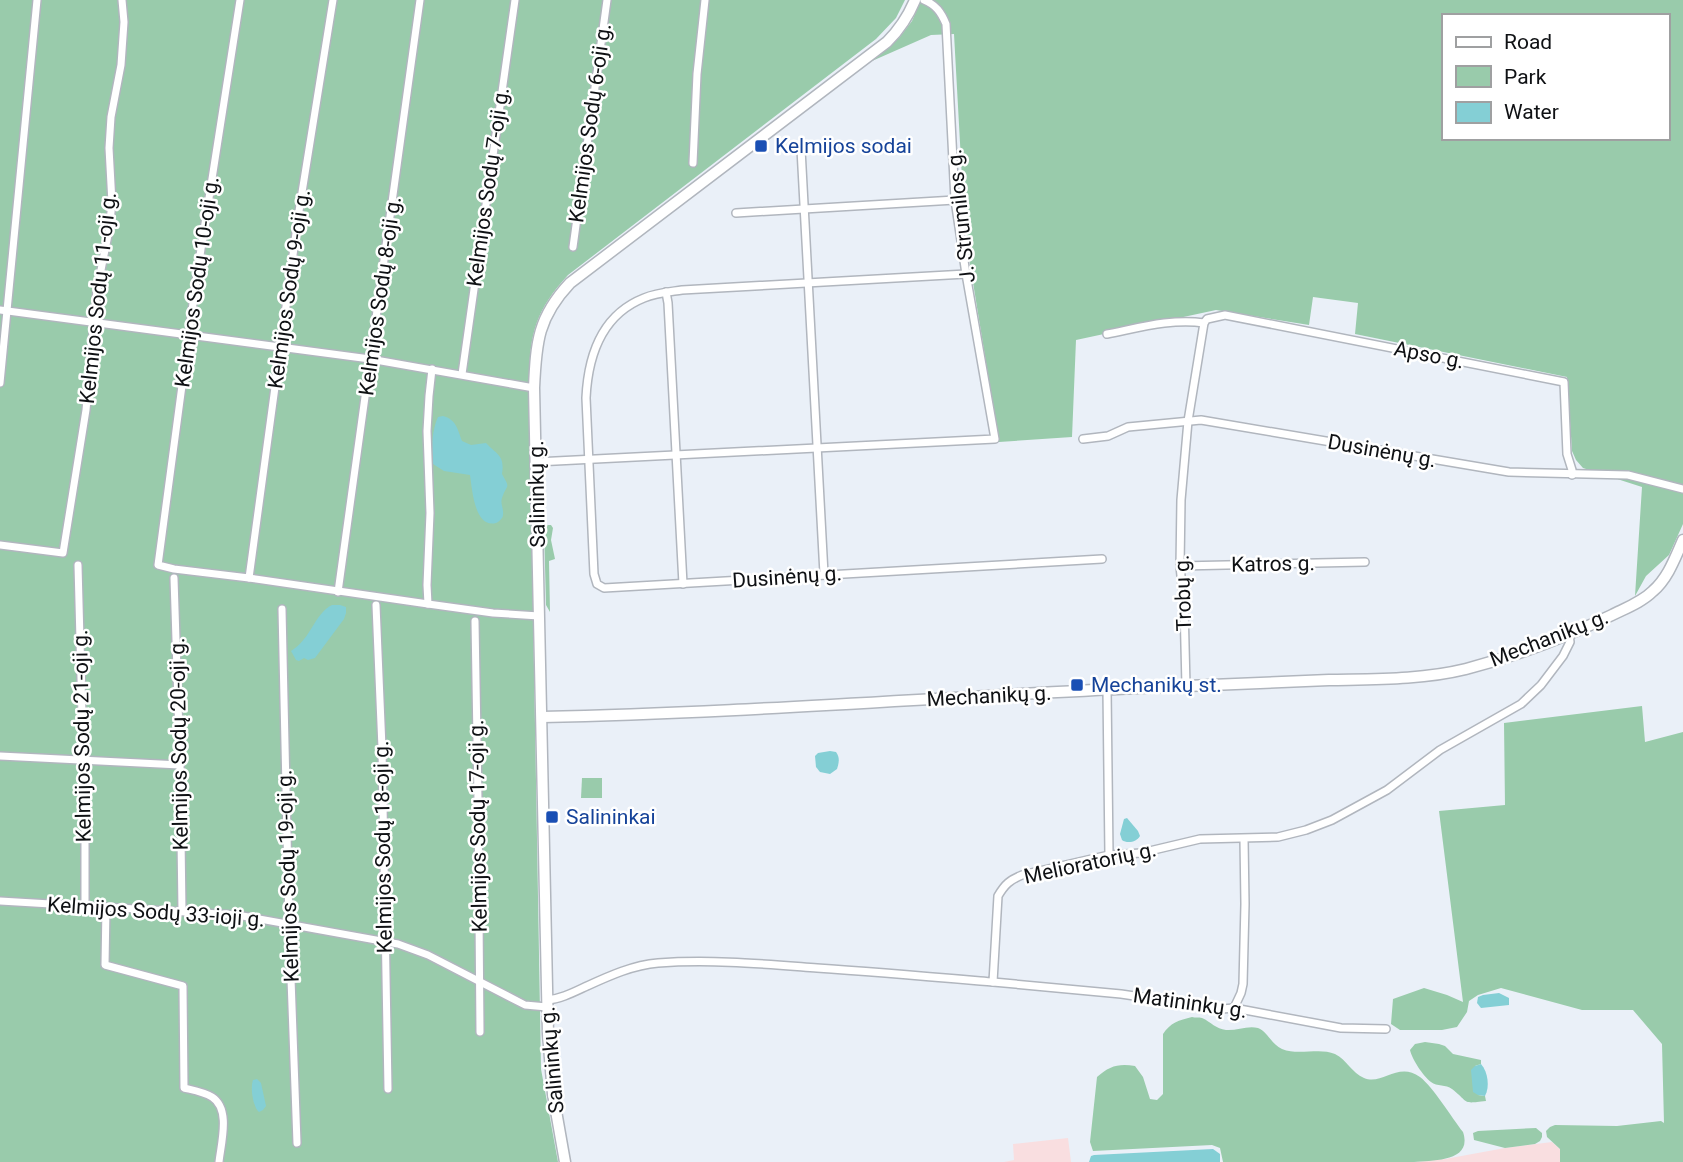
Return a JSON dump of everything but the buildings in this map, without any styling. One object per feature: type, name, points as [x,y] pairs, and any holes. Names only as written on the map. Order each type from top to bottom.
[{"type":"main road","name":"Salininkų g.","points":[[565,1162],[552,1086],[547,1003],[534,388],[539,332],[551,307],[570,283],[887,42],[907,18],[915,0]]},
{"type":"main road","name":"Mechanikų g.","points":[[542,717],[673,714],[1185,686],[1427,676],[1511,655],[1569,634],[1646,597],[1659,585],[1680,556],[1683,540]]},
{"type":"street","points":[[0,383],[4,310],[37,0]]},
{"type":"street","name":"Kelmijos Sodų 11-oji g.","points":[[0,545],[63,553],[86,410],[93,321],[112,203],[109,148],[111,117],[121,65],[124,22],[122,0]]},
{"type":"street","name":"Kelmijos Sodų 10-oji g.","points":[[240,0],[196,281],[158,565],[249,578]]},
{"type":"street","name":"Kelmijos Sodų 9-oji g.","points":[[249,578],[299,211],[333,0]]},
{"type":"street","name":"Kelmijos Sodų 8-oji g.","points":[[338,592],[420,0]]},
{"type":"street","name":"Kelmijos Sodų 7-oji g.","points":[[462,374],[515,0]]},
{"type":"street","name":"Kelmijos Sodų 6-oji g.","points":[[573,247],[607,0]]},
{"type":"street","points":[[693,163],[697,74],[705,0]]},
{"type":"street","name":"J. Strumilos g.","points":[[817,448],[995,439],[956,200],[946,24],[939,11],[924,0]]},
{"type":"street","points":[[801,149],[824,575]]},
{"type":"street","points":[[736,213],[956,200]]},
{"type":"street","name":"Dusinėnų g.","points":[[966,274],[682,290],[644,298],[621,312],[599,339],[591,358],[587,379],[594,574],[597,584],[604,588],[1102,559]]},
{"type":"street","points":[[666,292],[683,584]]},
{"type":"street","points":[[4,310],[370,359],[534,388]]},
{"type":"street","name":"Apso g.","points":[[1107,334],[1161,324],[1194,321],[1204,323],[1212,317],[1225,315],[1564,383],[1567,454],[1572,475]]},
{"type":"street","points":[[1188,421],[1204,323]]},
{"type":"street","points":[[428,604],[430,513],[427,431],[432,369]]},
{"type":"street","name":"Dusinėnų g.","points":[[1083,439],[1108,436],[1128,427],[1201,420],[1509,472],[1628,475],[1683,489]]},
{"type":"street","name":"Trobų g.","points":[[1185,686],[1184,604],[1180,566],[1181,500],[1188,421]]},
{"type":"street","points":[[536,462],[817,448]]},
{"type":"street","name":"Katros g.","points":[[1180,566],[1365,562]]},
{"type":"street","name":"Kelmijos Sodų 21-oji g.","points":[[78,565],[85,906]]},
{"type":"street","name":"Kelmijos Sodų 20-oji g.","points":[[174,578],[182,911]]},
{"type":"street","points":[[249,578],[493,613],[539,616]]},
{"type":"street","name":"Kelmijos Sodų 18-oji g.","points":[[376,605],[382,748],[388,1089]]},
{"type":"street","name":"Kelmijos Sodų 19-oji g.","points":[[282,609],[297,1143]]},
{"type":"street","name":"Kelmijos Sodų 17-oji g.","points":[[475,621],[480,1032]]},
{"type":"street","name":"Melioratorių g.","points":[[993,982],[998,896],[1009,881],[1023,875],[1108,855],[1141,853],[1200,839],[1278,836],[1306,830],[1332,820],[1387,790],[1440,750],[1521,704],[1533,694],[1563,656],[1570,642],[1569,634]]},
{"type":"street","points":[[1107,690],[1108,855]]},
{"type":"street","points":[[0,756],[180,765]]},
{"type":"street","points":[[1234,1008],[1243,984],[1244,839]]},
{"type":"street","name":"Kelmijos Sodų 33-ioji g.","points":[[0,901],[237,915],[384,941],[411,948],[525,1005],[547,1003]]},
{"type":"street","points":[[106,907],[105,965],[183,986],[184,1088],[212,1097],[221,1108],[223,1117],[219,1162]]},
{"type":"street","points":[[547,1003],[602,979],[655,963],[764,964],[993,982]]},
{"type":"street","name":"Matininkų g.","points":[[993,982],[1121,994],[1222,1009],[1234,1008],[1341,1028],[1386,1030]]},
{"type":"shaded area","points":[[1068,1138],[1071,1162],[1004,1162],[1014,1160],[1013,1144]]},
{"type":"shaded area","points":[[1552,1142],[1561,1150],[1560,1162],[1414,1162],[1445,1159]]},
{"type":"green space","points":[[0,0],[905,0],[896,18],[876,39],[568,275],[542,311],[533,335],[529,379],[541,1069],[558,1162],[0,1162]]},
{"type":"green space","points":[[921,0],[1683,0],[1683,524],[1669,555],[1646,576],[1635,596],[1642,487],[1583,468],[1576,460],[1572,451],[1567,377],[1355,334],[1358,303],[1313,297],[1309,325],[1216,310],[1076,340],[1072,437],[999,442],[969,258],[954,34],[931,35],[872,61],[899,38],[912,21]]},
{"type":"green space","points":[[548,525],[553,528],[551,540],[555,559],[549,561],[550,612],[546,605],[544,528]]},
{"type":"green space","points":[[1642,706],[1645,742],[1683,732],[1683,1162],[1560,1162],[1560,1149],[1547,1137],[1546,1131],[1555,1125],[1617,1126],[1661,1121],[1664,1123],[1662,1044],[1633,1010],[1582,1010],[1501,988],[1478,995],[1469,1001],[1467,1012],[1457,1027],[1442,1030],[1400,1030],[1391,1024],[1393,999],[1424,988],[1463,1002],[1439,811],[1505,805],[1504,723]]},
{"type":"green space","points":[[582,778],[602,778],[602,798],[581,798]]},
{"type":"green space","points":[[1192,1017],[1202,1018],[1226,1030],[1258,1028],[1279,1047],[1289,1051],[1322,1051],[1335,1054],[1356,1073],[1371,1080],[1397,1072],[1412,1073],[1431,1088],[1463,1132],[1465,1142],[1462,1149],[1449,1158],[1414,1162],[1223,1162],[1220,1148],[1212,1145],[1093,1151],[1090,1142],[1097,1077],[1114,1066],[1135,1066],[1143,1077],[1150,1099],[1157,1100],[1163,1094],[1163,1034],[1175,1022]]},
{"type":"green space","points":[[1425,1042],[1445,1046],[1453,1054],[1481,1060],[1481,1064],[1475,1066],[1478,1095],[1485,1096],[1486,1101],[1466,1101],[1450,1087],[1433,1084],[1421,1072],[1410,1050],[1415,1044]]},
{"type":"green space","points":[[1536,1128],[1542,1133],[1540,1141],[1505,1148],[1474,1140],[1473,1133],[1478,1131]]},
{"type":"water","points":[[443,416],[454,422],[462,441],[471,445],[486,443],[501,459],[502,474],[507,486],[502,500],[501,520],[489,523],[483,520],[473,497],[470,475],[444,471],[433,464],[434,428],[438,417]]},
{"type":"water","points":[[332,605],[346,607],[344,619],[315,658],[296,660],[291,651],[304,640],[321,614]]},
{"type":"water","points":[[830,751],[836,752],[838,756],[837,769],[830,774],[820,772],[816,767],[815,756]]},
{"type":"water","points":[[1127,818],[1140,836],[1132,842],[1122,840],[1120,834],[1124,819]]},
{"type":"water","points":[[1499,993],[1509,998],[1509,1005],[1481,1008],[1477,1003],[1478,997]]},
{"type":"water","points":[[1481,1064],[1488,1080],[1485,1096],[1473,1092],[1471,1070]]},
{"type":"water","points":[[257,1079],[261,1083],[266,1106],[259,1112],[252,1092],[253,1080]]},
{"type":"water","points":[[1213,1149],[1220,1154],[1220,1162],[1089,1162],[1094,1155]]},
{"type":"place","name":"Kelmijos sodai","points":[[761,146]]},
{"type":"place","name":"Mechanikų st.","points":[[1077,685]]},
{"type":"place","name":"Salininkai","points":[[552,817]]}]
